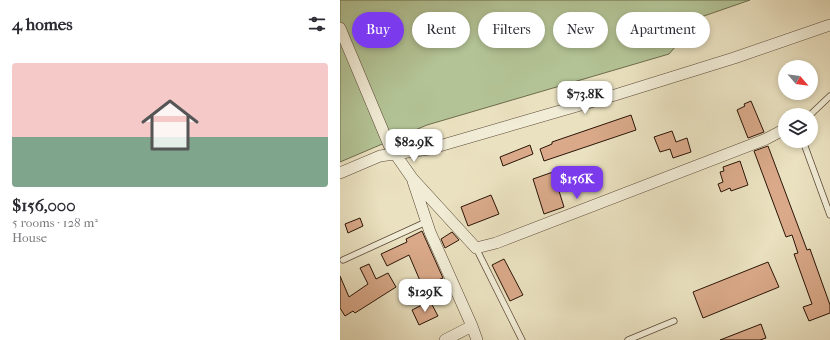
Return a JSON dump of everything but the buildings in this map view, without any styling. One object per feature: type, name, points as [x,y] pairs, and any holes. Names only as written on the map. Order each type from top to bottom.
[{"type":"street","points":[[340,173],[380,156],[429,149],[615,95],[734,58],[830,25]]},
{"type":"street","points":[[340,28],[380,124],[395,154],[412,178],[476,248],[518,235],[766,139],[778,133]]},
{"type":"street","points":[[412,178],[426,222],[478,340]]},
{"type":"street","points":[[445,340],[472,326]]},
{"type":"lane","points":[[817,108],[830,96]]},
{"type":"lane","points":[[806,148],[830,215]]},
{"type":"lane","points":[[343,260],[426,222]]},
{"type":"lane","points":[[476,248],[522,340]]},
{"type":"lane","points":[[628,340],[674,322]]},
{"type":"green space","points":[[340,0],[750,0],[710,14],[710,12],[616,12],[616,48],[674,48],[669,54],[427,125],[340,162]]}]
